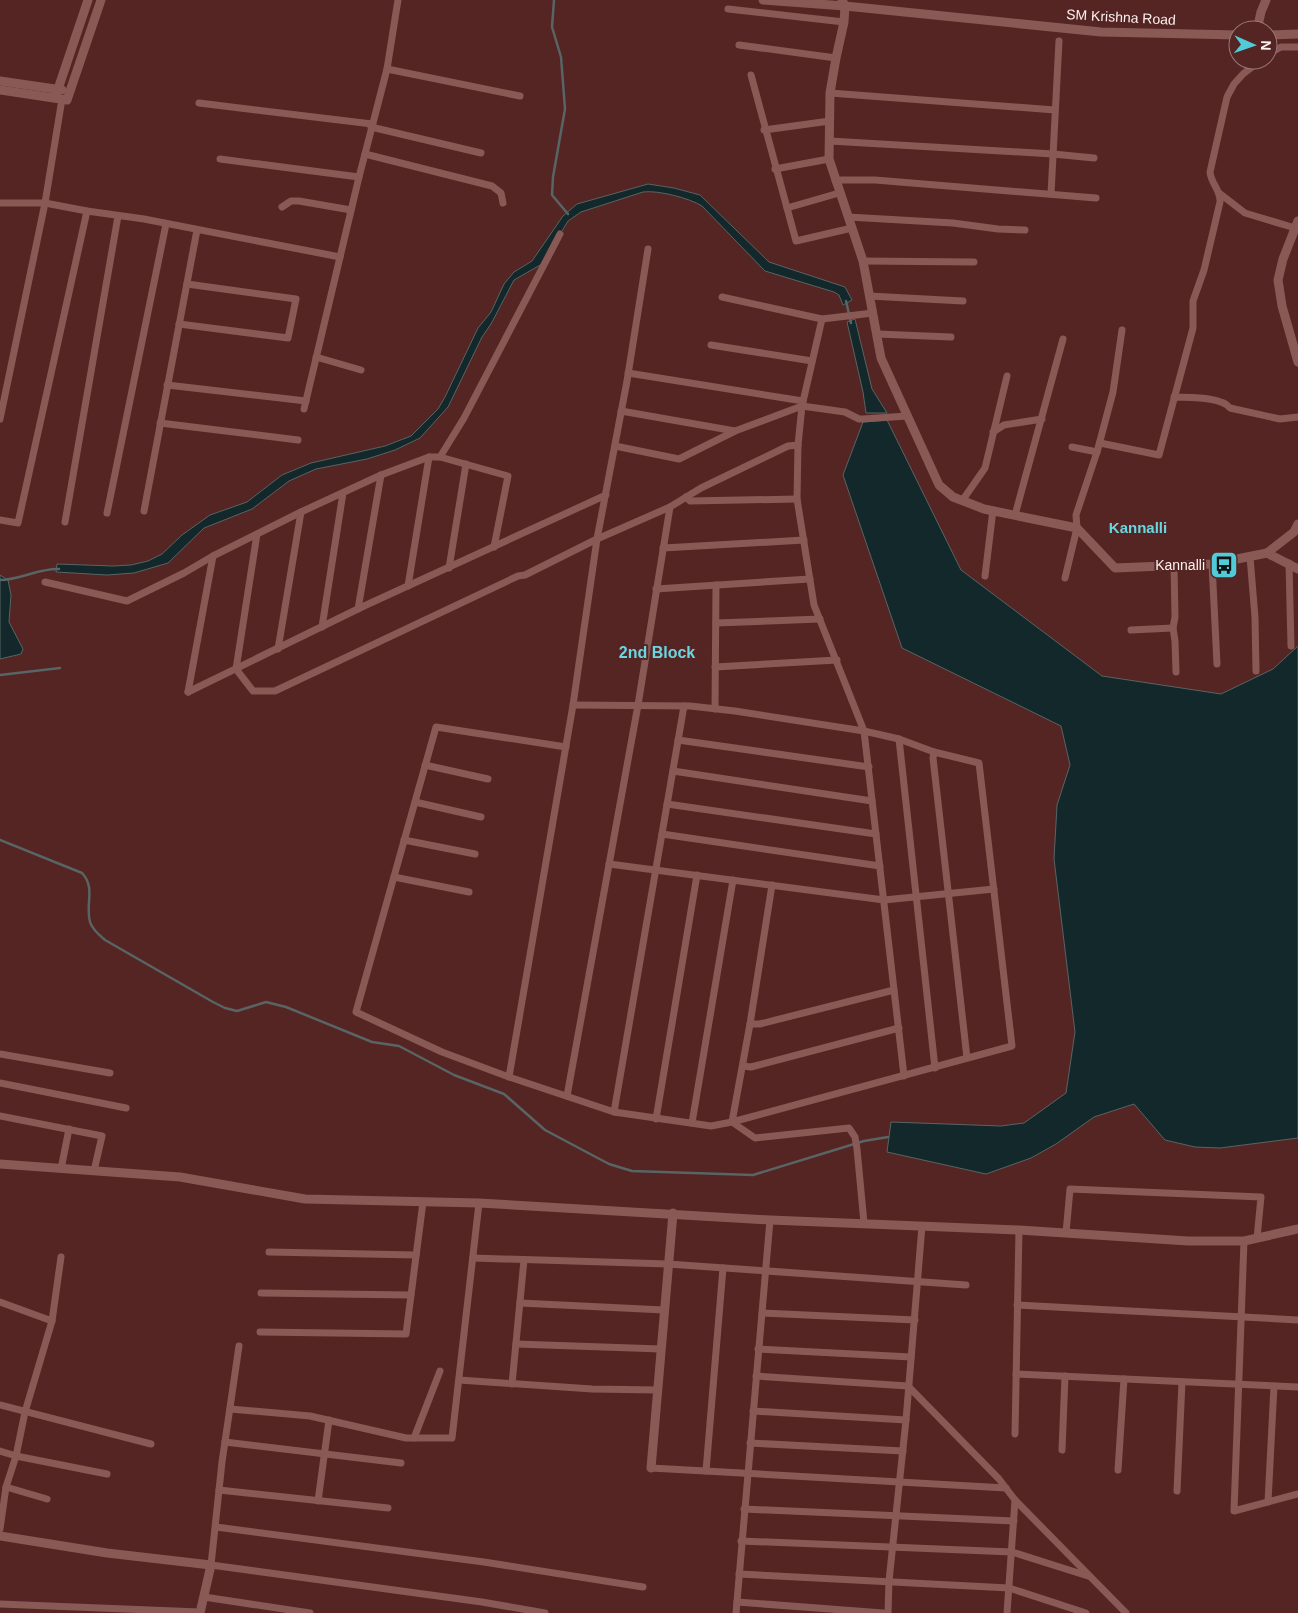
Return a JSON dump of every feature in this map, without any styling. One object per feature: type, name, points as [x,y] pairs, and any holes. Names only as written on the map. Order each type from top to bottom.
[{"type":"street","points":[[0,419],[45,203],[58,96],[88,0]]},
{"type":"street","points":[[0,90],[58,96],[70,92],[101,0]]},
{"type":"street","points":[[167,385],[305,405],[359,177],[387,69],[398,0]]},
{"type":"street","name":"SM Krishna Road","points":[[763,0],[843,3],[1101,32],[1228,35]]},
{"type":"street","points":[[1259,20],[1266,0]]},
{"type":"street","points":[[843,3],[844,22],[830,93],[830,159],[835,180],[863,261],[881,358],[939,485],[953,497],[962,501],[993,510],[1077,528],[1114,568],[1212,564],[1267,553],[1294,532],[1298,524]]},
{"type":"street","points":[[728,9],[844,22]]},
{"type":"street","points":[[1278,35],[1298,34]]},
{"type":"street","points":[[1051,194],[1059,41]]},
{"type":"street","points":[[739,45],[836,58]]},
{"type":"street","points":[[1278,49],[1298,47]]},
{"type":"street","points":[[387,69],[520,96]]},
{"type":"street","points":[[1100,443],[1160,455],[1193,328],[1192,301],[1204,270],[1220,202],[1219,193],[1210,172],[1226,97],[1234,84],[1248,70]]},
{"type":"street","points":[[751,75],[764,130],[796,241],[852,228]]},
{"type":"street","points":[[0,81],[58,96]]},
{"type":"street","points":[[830,93],[1055,110]]},
{"type":"street","points":[[199,103],[372,126],[481,153]]},
{"type":"street","points":[[764,130],[830,121]]},
{"type":"street","points":[[830,141],[1094,158]]},
{"type":"street","points":[[365,154],[492,186],[500,194],[503,204]]},
{"type":"street","points":[[220,159],[359,177]]},
{"type":"street","points":[[775,169],[830,159]]},
{"type":"street","points":[[835,180],[875,180],[1096,198]]},
{"type":"street","points":[[786,208],[840,193]]},
{"type":"street","points":[[1219,193],[1245,213],[1297,225],[1283,259],[1278,280],[1282,306],[1298,362]]},
{"type":"street","points":[[282,207],[292,201],[299,201],[351,210]]},
{"type":"street","points":[[0,203],[45,203],[340,257]]},
{"type":"street","points":[[0,520],[18,523],[87,211]]},
{"type":"street","points":[[65,522],[118,216]]},
{"type":"street","points":[[848,217],[953,223],[998,229],[1026,230]]},
{"type":"street","points":[[107,513],[166,224]]},
{"type":"street","points":[[144,511],[197,230]]},
{"type":"street","points":[[440,457],[464,418],[560,234]]},
{"type":"street","points":[[509,1078],[573,705],[597,539],[615,446],[648,249]]},
{"type":"street","points":[[863,261],[974,262]]},
{"type":"street","points":[[179,324],[288,338],[296,298],[186,284]]},
{"type":"street","points":[[869,296],[963,301]]},
{"type":"street","points":[[722,297],[822,319],[873,313]]},
{"type":"street","points":[[822,319],[803,403],[798,445],[797,499],[814,605],[864,730],[904,1076]]},
{"type":"street","points":[[1065,578],[1077,528],[1076,515],[1100,443],[1113,392],[1122,330]]},
{"type":"street","points":[[877,334],[951,337]]},
{"type":"street","points":[[1015,515],[1063,339]]},
{"type":"street","points":[[711,346],[812,361]]},
{"type":"street","points":[[316,357],[360,370]]},
{"type":"street","points":[[628,372],[803,403],[845,412],[859,419],[907,416]]},
{"type":"street","points":[[962,501],[985,468],[1007,376]]},
{"type":"street","points":[[1174,397],[1225,402],[1230,408],[1280,419],[1298,417]]},
{"type":"street","points":[[615,446],[679,459],[735,432],[803,403]]},
{"type":"street","points":[[621,410],[735,432]]},
{"type":"street","points":[[993,432],[1004,425],[1042,419]]},
{"type":"street","points":[[160,423],[298,440]]},
{"type":"street","points":[[257,534],[236,669],[253,691],[275,691],[518,576],[525,575],[597,539],[670,507],[701,488],[788,446],[798,445]]},
{"type":"street","points":[[1072,447],[1097,452]]},
{"type":"street","points":[[408,586],[429,457]]},
{"type":"street","points":[[44,582],[128,601],[301,512],[381,475],[429,457],[440,457],[508,476],[494,547]]},
{"type":"street","points":[[449,568],[466,464]]},
{"type":"street","points":[[358,609],[381,475]]},
{"type":"street","points":[[322,627],[343,493]]},
{"type":"street","points":[[213,556],[188,692],[358,609],[606,495]]},
{"type":"street","points":[[686,497],[690,501],[797,499]]},
{"type":"street","points":[[567,1096],[638,704],[670,507]]},
{"type":"street","points":[[985,576],[993,510]]},
{"type":"street","points":[[278,648],[301,512]]},
{"type":"street","points":[[663,548],[804,540]]},
{"type":"street","points":[[1267,553],[1298,569]]},
{"type":"street","points":[[1250,557],[1255,616],[1256,671]]},
{"type":"street","points":[[1289,563],[1291,646]]},
{"type":"street","points":[[1212,564],[1217,664]]},
{"type":"street","points":[[1174,566],[1175,617],[1173,628],[1176,672]]},
{"type":"street","points":[[656,589],[810,579]]},
{"type":"street","points":[[715,709],[716,585]]},
{"type":"street","points":[[716,623],[820,618]]},
{"type":"street","points":[[1131,630],[1173,628]]},
{"type":"street","points":[[715,667],[837,660]]},
{"type":"street","points":[[566,747],[436,727],[356,1012],[442,1052],[509,1078],[614,1112],[711,1126],[732,1122],[1012,1046],[979,763],[934,752],[899,739],[864,730],[684,706],[638,704],[573,705]]},
{"type":"street","points":[[614,1112],[684,706]]},
{"type":"street","points":[[899,739],[935,1068]]},
{"type":"street","points":[[678,740],[869,767]]},
{"type":"street","points":[[934,752],[933,758],[947,894],[967,1058]]},
{"type":"street","points":[[426,765],[488,779]]},
{"type":"street","points":[[673,771],[872,801]]},
{"type":"street","points":[[415,802],[481,817]]},
{"type":"street","points":[[667,804],[876,834]]},
{"type":"street","points":[[662,834],[880,866]]},
{"type":"street","points":[[404,840],[475,854]]},
{"type":"street","points":[[609,864],[884,900],[994,889]]},
{"type":"street","points":[[656,1119],[698,875]]},
{"type":"street","points":[[394,877],[469,892]]},
{"type":"street","points":[[692,1123],[733,880]]},
{"type":"street","points":[[732,1122],[743,1066],[772,885]]},
{"type":"street","points":[[750,1024],[760,1024],[894,990]]},
{"type":"street","points":[[743,1066],[751,1067],[898,1028]]},
{"type":"street","points":[[0,1054],[110,1073]]},
{"type":"street","points":[[0,1083],[126,1108]]},
{"type":"street","points":[[0,1116],[102,1136],[94,1171]]},
{"type":"street","points":[[732,1122],[755,1138],[848,1128],[856,1144],[864,1224]]},
{"type":"street","points":[[62,1168],[69,1129]]},
{"type":"street","points":[[0,1164],[180,1177],[305,1199],[479,1203],[770,1220],[1019,1230],[1188,1241],[1244,1241],[1298,1229]]},
{"type":"street","points":[[1066,1233],[1070,1188],[1261,1197],[1257,1238]]},
{"type":"street","points":[[260,1332],[406,1334],[422,1202]]},
{"type":"street","points":[[230,1409],[310,1416],[414,1438],[452,1438],[479,1203]]},
{"type":"street","points":[[672,1213],[651,1468],[1006,1488]]},
{"type":"street","points":[[736,1613],[770,1220]]},
{"type":"street","points":[[888,1613],[922,1226]]},
{"type":"street","points":[[1015,1434],[1019,1230]]},
{"type":"street","points":[[1244,1241],[1234,1511],[1298,1494]]},
{"type":"street","points":[[269,1252],[416,1255]]},
{"type":"street","points":[[0,1529],[6,1487],[16,1456],[25,1412],[52,1321],[61,1257]]},
{"type":"street","points":[[473,1258],[668,1264],[966,1285]]},
{"type":"street","points":[[512,1384],[524,1260]]},
{"type":"street","points":[[706,1471],[723,1268]]},
{"type":"street","points":[[261,1293],[411,1295]]},
{"type":"street","points":[[0,1302],[52,1321]]},
{"type":"street","points":[[520,1303],[664,1310]]},
{"type":"street","points":[[1017,1305],[1298,1320]]},
{"type":"street","points":[[762,1313],[915,1320]]},
{"type":"street","points":[[516,1344],[661,1348]]},
{"type":"street","points":[[0,1604],[200,1613],[211,1565],[225,1442],[239,1346]]},
{"type":"street","points":[[758,1349],[911,1357]]},
{"type":"street","points":[[414,1438],[440,1371]]},
{"type":"street","points":[[1016,1374],[1298,1387]]},
{"type":"street","points":[[756,1376],[908,1386],[999,1479],[1015,1500],[1126,1613]]},
{"type":"street","points":[[1062,1450],[1065,1376]]},
{"type":"street","points":[[1118,1470],[1124,1379]]},
{"type":"street","points":[[459,1380],[592,1389],[658,1390]]},
{"type":"street","points":[[1177,1491],[1182,1382]]},
{"type":"street","points":[[1268,1502],[1274,1386]]},
{"type":"street","points":[[0,1405],[151,1444]]},
{"type":"street","points":[[753,1411],[906,1420]]},
{"type":"street","points":[[318,1501],[329,1420]]},
{"type":"street","points":[[225,1442],[401,1463]]},
{"type":"street","points":[[750,1443],[903,1451]]},
{"type":"street","points":[[0,1451],[16,1456],[107,1474]]},
{"type":"street","points":[[6,1487],[47,1499]]},
{"type":"street","points":[[219,1490],[388,1508]]},
{"type":"street","points":[[1007,1613],[1015,1500]]},
{"type":"street","points":[[744,1509],[1014,1521]]},
{"type":"street","points":[[216,1527],[484,1562],[643,1587]]},
{"type":"street","points":[[0,1536],[107,1553],[474,1600],[529,1612],[545,1613]]},
{"type":"street","points":[[741,1541],[1012,1552],[1088,1576]]},
{"type":"street","points":[[739,1574],[1009,1588],[1086,1613]]},
{"type":"street","points":[[204,1597],[310,1613]]},
{"type":"street","points":[[737,1602],[883,1613]]},
{"type":"water","points":[[648,184],[700,195],[769,262],[845,287],[852,300],[843,305],[839,295],[834,292],[765,271],[702,206],[682,198],[665,193],[643,192],[581,212],[568,221],[542,264],[514,280],[482,337],[448,407],[420,438],[395,450],[367,459],[316,469],[289,481],[252,509],[204,528],[168,563],[134,573],[107,575],[56,572],[57,564],[113,566],[131,565],[148,561],[162,554],[182,535],[210,515],[247,502],[282,475],[311,463],[385,446],[411,436],[438,409],[478,328],[491,312],[504,284],[514,272],[532,261],[563,216],[577,204]]},
{"type":"water","points":[[855,319],[872,389],[887,413],[866,413],[847,322]]},
{"type":"water","points":[[887,420],[961,570],[1102,676],[1221,694],[1273,669],[1298,646],[1298,1138],[1220,1148],[1195,1147],[1165,1140],[1134,1104],[1094,1117],[1056,1144],[1031,1158],[986,1174],[887,1152],[891,1122],[1001,1126],[1024,1123],[1066,1093],[1075,1032],[1054,859],[1057,805],[1070,765],[1061,726],[902,648],[843,475],[863,422]]},
{"type":"water","points":[[0,575],[8,580],[11,595],[9,622],[23,649],[21,654],[0,659]]},
{"type":"waterway","points":[[554,0],[552,27],[561,57],[565,109],[553,177],[552,195],[568,214]]},
{"type":"waterway","points":[[846,301],[851,323]]},
{"type":"waterway","points":[[0,580],[44,570],[59,569]]},
{"type":"waterway","points":[[0,675],[60,668]]},
{"type":"waterway","points":[[0,840],[82,873],[89,890],[90,922],[98,934],[105,940],[213,1002],[237,1011],[266,1002],[286,1007],[372,1042],[399,1046],[454,1075],[504,1094],[545,1130],[609,1164],[632,1171],[753,1175],[864,1141],[888,1137]]},
{"type":"place","name":"Kannalli","points":[[1224,565]]},
{"type":"district","name":"Kannalli","points":[[1138,528]]},
{"type":"district","name":"2nd Block","points":[[657,652]]}]
